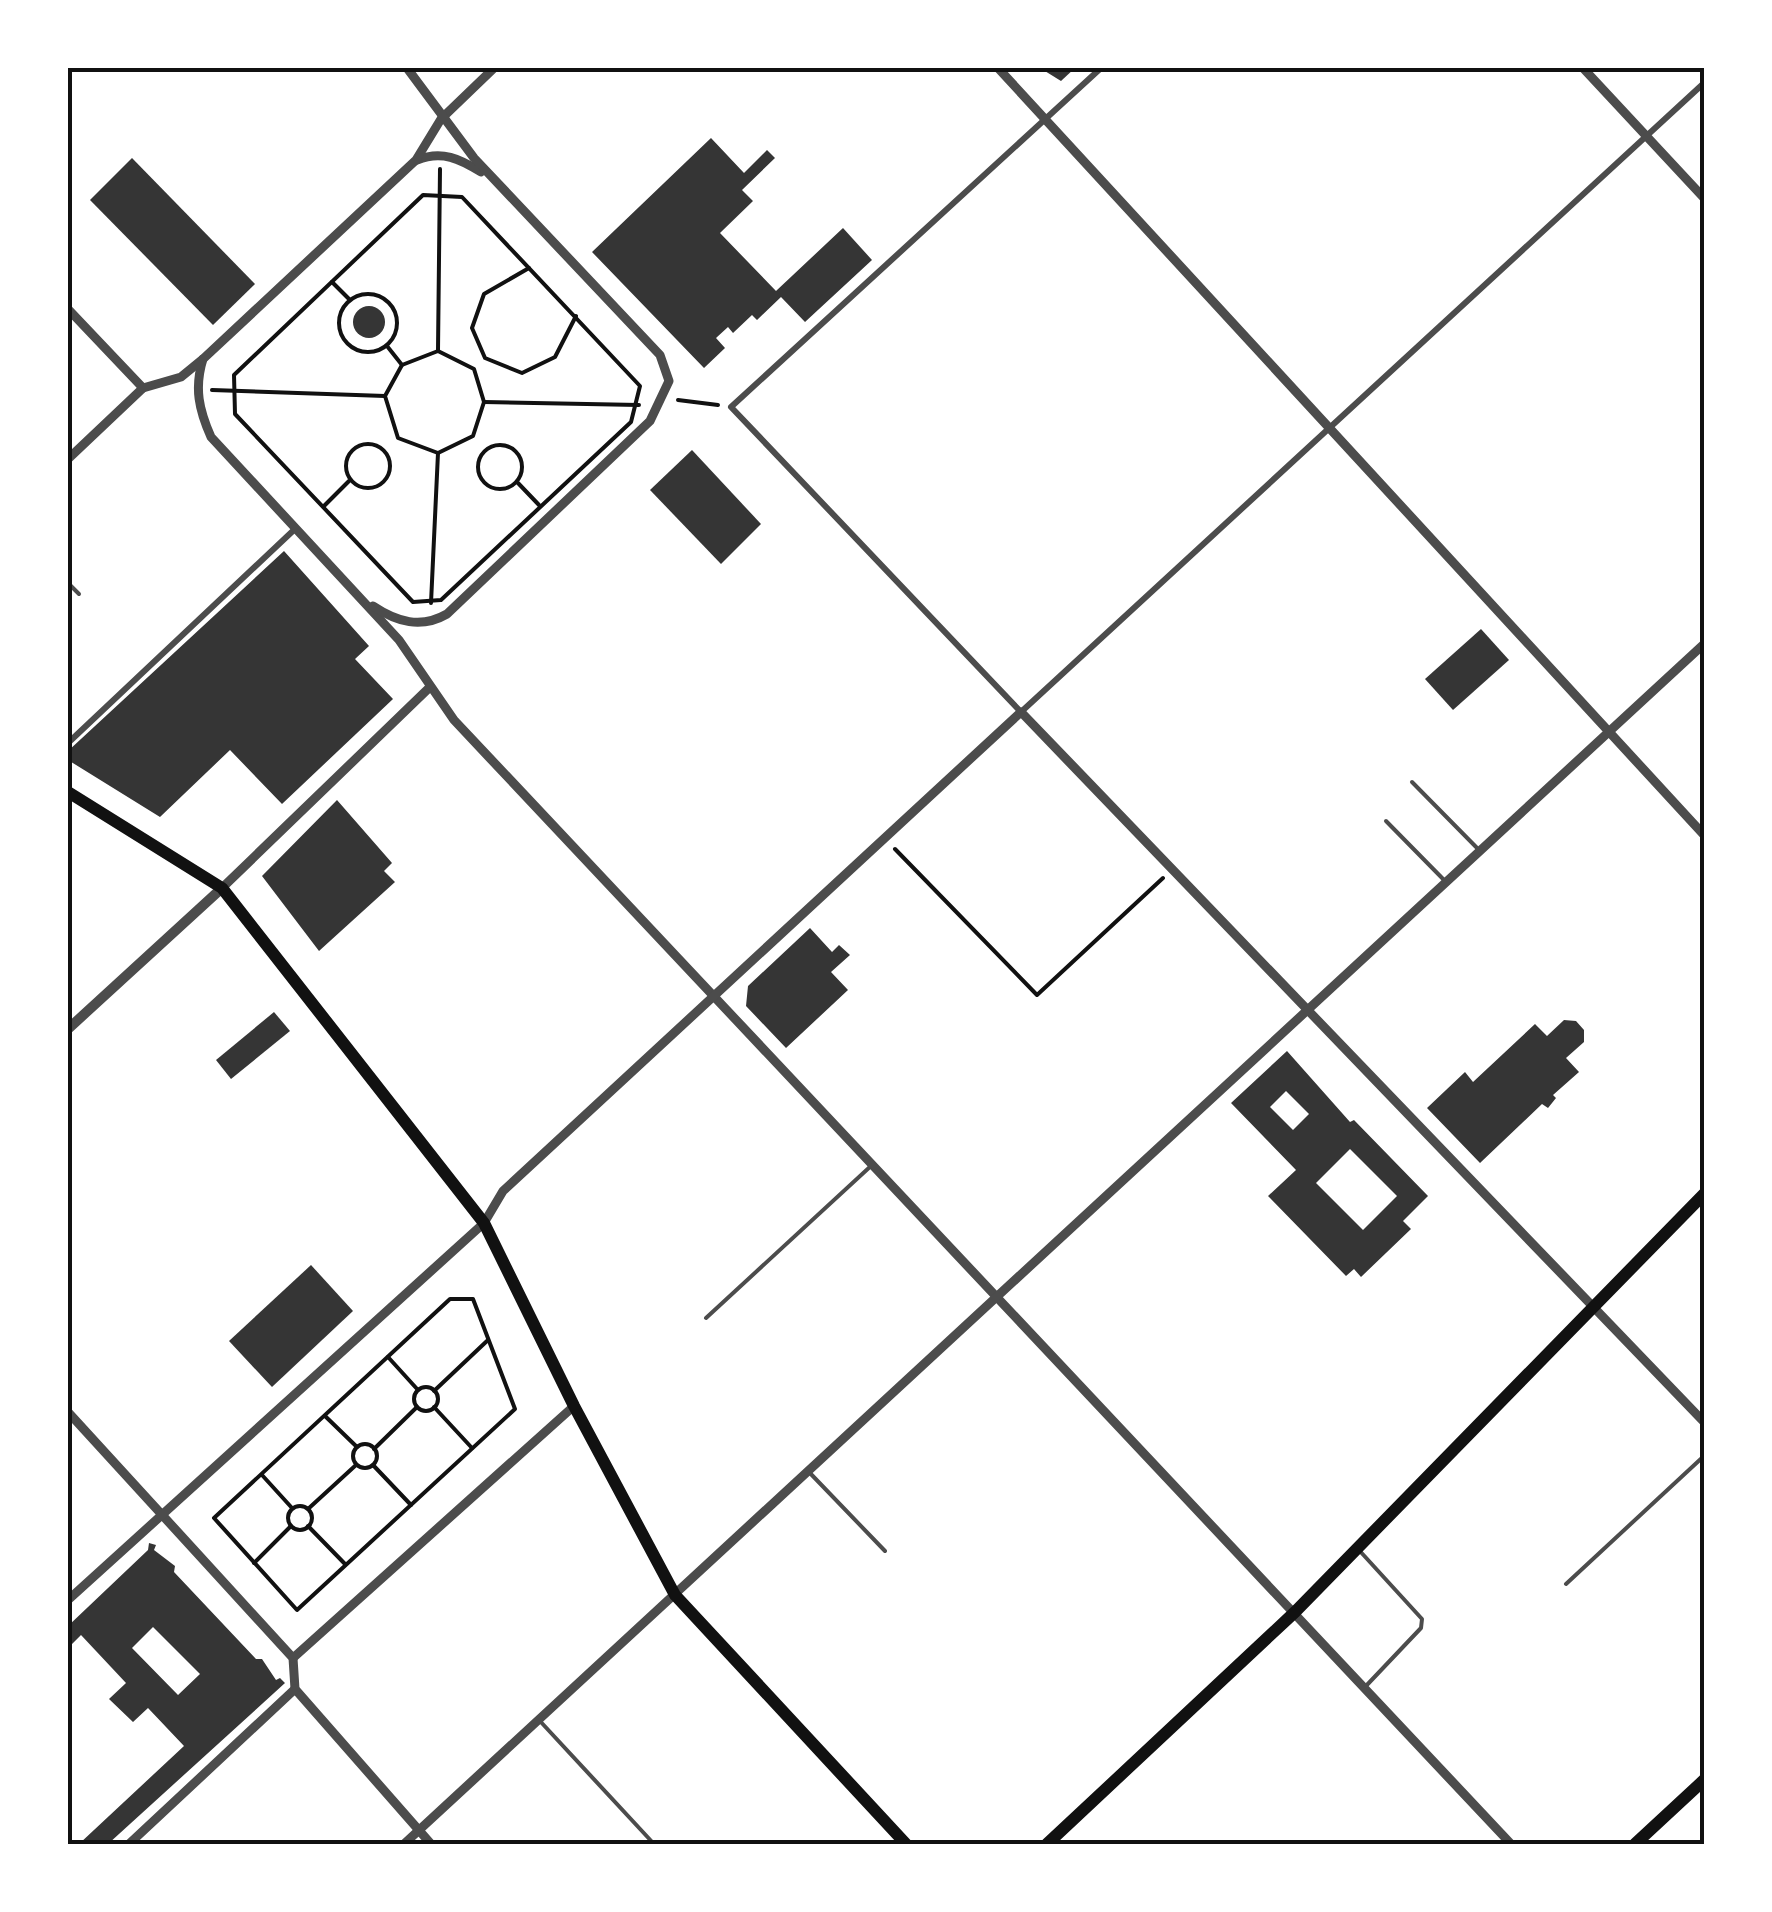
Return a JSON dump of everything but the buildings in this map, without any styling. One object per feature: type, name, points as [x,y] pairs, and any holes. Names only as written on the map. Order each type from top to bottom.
[{"type":"main road","points":[[68,792],[222,888],[484,1223],[574,1406],[675,1596],[906,1844]]},
{"type":"main road","points":[[1047,1844],[1295,1612],[1704,1194]]},
{"type":"main road","points":[[1635,1844],[1704,1780]]},
{"type":"street","points":[[362,600],[394,620],[422,623],[438,619],[650,421],[669,382],[660,355],[441,120],[425,86],[407,68]]},
{"type":"street","points":[[68,460],[143,388],[181,377],[203,359],[416,160],[441,120],[494,68]]},
{"type":"street","points":[[998,68],[1704,835]]},
{"type":"street","points":[[1101,68],[731,407],[1704,1422]]},
{"type":"street","points":[[1583,68],[1704,198]]},
{"type":"street","points":[[68,1600],[484,1223],[503,1192],[1704,83]]},
{"type":"street","points":[[416,160],[440,155],[458,157],[496,182]]},
{"type":"street","points":[[68,309],[143,388]]},
{"type":"street","points":[[203,359],[199,410],[210,437],[400,640],[454,720],[1511,1844]]},
{"type":"street","points":[[68,743],[296,528]]},
{"type":"street","points":[[404,1844],[1704,644]]},
{"type":"street","points":[[68,1029],[430,688]]},
{"type":"street","points":[[292,1658],[574,1406]]},
{"type":"street","points":[[68,1412],[292,1658],[295,1689],[431,1844]]},
{"type":"street","points":[[129,1844],[295,1689]]},
{"type":"lane","points":[[68,583],[79,594]]},
{"type":"lane","points":[[1412,782],[1480,852]]},
{"type":"lane","points":[[1386,821],[1446,882]]},
{"type":"lane","points":[[706,1318],[872,1165]]},
{"type":"lane","points":[[1566,1584],[1704,1456]]},
{"type":"lane","points":[[808,1472],[885,1552]]},
{"type":"lane","points":[[1357,1548],[1422,1619],[1421,1628],[1365,1687]]},
{"type":"lane","points":[[539,1720],[654,1844]]},
{"type":"path","points":[[438,351],[440,155]]},
{"type":"path","points":[[423,195],[462,197],[529,268],[640,386],[638,406],[631,422],[441,600],[413,602],[235,414],[234,374],[423,195]]},
{"type":"path","points":[[529,268],[484,294],[472,328],[485,358],[522,373],[555,357],[576,316]]},
{"type":"path","points":[[332,282],[349,299]]},
{"type":"path","points":[[367,293],[388,301],[398,321],[387,346],[370,352],[351,346],[343,338],[338,320],[349,299],[367,293]]},
{"type":"path","points":[[387,346],[402,365]]},
{"type":"path","points":[[438,351],[474,369],[484,402],[473,436],[438,453],[398,438],[385,396],[402,365],[438,351]]},
{"type":"path","points":[[474,369],[485,358]]},
{"type":"path","points":[[198,389],[385,396]]},
{"type":"path","points":[[484,402],[638,406],[664,398],[731,407]]},
{"type":"path","points":[[473,436],[484,448]]},
{"type":"path","points":[[367,443],[384,449],[391,465],[385,482],[369,489],[348,481],[345,467],[355,446],[367,443]]},
{"type":"path","points":[[499,444],[516,450],[523,466],[518,483],[502,490],[484,484],[477,468],[484,448],[499,444]]},
{"type":"path","points":[[422,623],[431,602],[438,453]]},
{"type":"path","points":[[322,507],[348,481]]},
{"type":"path","points":[[518,483],[542,508]]},
{"type":"path","points":[[892,846],[1037,995],[1173,869]]},
{"type":"path","points":[[450,1299],[473,1300],[515,1410],[297,1610],[214,1518],[388,1358],[450,1299]]},
{"type":"path","points":[[473,1449],[434,1407],[434,1391],[488,1340]]},
{"type":"path","points":[[388,1358],[418,1390],[434,1391]]},
{"type":"path","points":[[373,1465],[374,1449],[417,1407],[418,1390]]},
{"type":"path","points":[[417,1407],[434,1407]]},
{"type":"path","points":[[325,1416],[357,1447],[374,1449]]},
{"type":"path","points":[[356,1464],[353,1457],[357,1447]]},
{"type":"path","points":[[345,1564],[308,1526],[308,1510],[356,1464],[373,1465],[411,1506]]},
{"type":"path","points":[[262,1475],[293,1508],[308,1510]]},
{"type":"path","points":[[292,1526],[288,1515],[293,1508]]},
{"type":"path","points":[[254,1563],[292,1526],[308,1526]]}]
